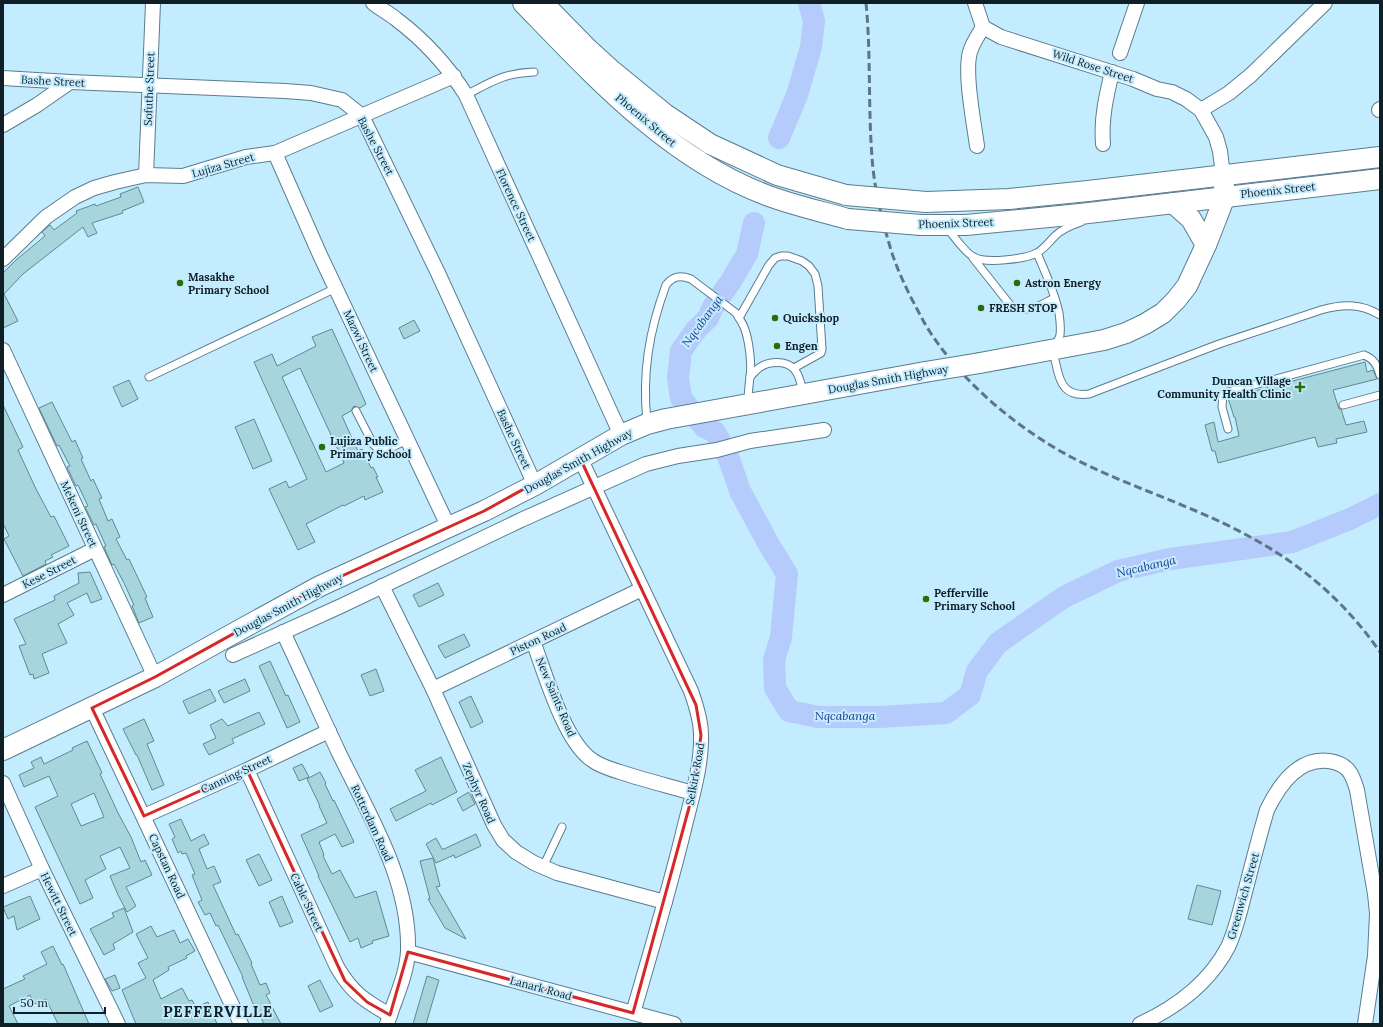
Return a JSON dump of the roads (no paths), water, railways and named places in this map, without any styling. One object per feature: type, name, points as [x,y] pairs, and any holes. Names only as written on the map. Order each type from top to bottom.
[{"type":"main road","points":[[523,3],[583,54]]},
{"type":"main road","points":[[543,3],[583,54]]},
{"type":"main road","name":"Phoenix Street","points":[[583,54],[610,69],[665,114],[710,144],[777,175],[846,195],[926,202],[1017,198],[1088,192],[1380,157]]},
{"type":"main road","name":"Phoenix Street","points":[[583,54],[633,112],[669,140],[722,175],[766,195],[848,219],[921,225],[966,224],[1112,210],[1380,179]]},
{"type":"main road","name":"Douglas Smith Highway","points":[[3,750],[155,677],[320,586],[448,528],[535,485],[621,434],[647,424],[666,419],[803,394],[1054,350],[1104,340],[1126,333],[1163,313],[1187,286],[1206,246],[1225,196],[1223,175]]},
{"type":"main road","points":[[1173,203],[1191,220],[1206,246]]},
{"type":"street","name":"Sofuthe Street","points":[[146,175],[153,3]]},
{"type":"street","name":"Florence Street","points":[[373,3],[426,44],[454,76],[466,95],[621,434]]},
{"type":"street","points":[[975,3],[982,27],[970,49],[968,74],[977,146]]},
{"type":"street","points":[[1120,53],[1136,3]]},
{"type":"street","points":[[1201,110],[1229,93],[1252,75],[1325,3]]},
{"type":"street","name":"Wild Rose Street","points":[[982,27],[1001,36],[1172,92],[1186,99],[1201,110],[1216,137],[1220,151],[1223,175]]},
{"type":"street","points":[[1103,144],[1103,114],[1105,98],[1112,72]]},
{"type":"street","name":"Lujiza Street","points":[[3,259],[46,217],[75,197],[94,188],[146,175],[183,176],[246,157],[275,153],[454,76]]},
{"type":"street","name":"Bashe Street","points":[[3,78],[259,89],[311,93],[342,100],[362,116],[438,273],[535,485]]},
{"type":"street","points":[[3,125],[37,105],[70,82]]},
{"type":"street","name":"Mazwi Street","points":[[275,153],[448,528]]},
{"type":"street","name":"Mekeni Street","points":[[3,350],[155,677]]},
{"type":"street","points":[[233,655],[593,487],[646,464],[678,456],[717,450],[750,441],[824,430]]},
{"type":"street","name":"Selkirk Road","points":[[580,458],[691,691],[696,705],[701,735],[700,754],[693,793],[665,902],[633,1013]]},
{"type":"street","name":"Kese Street","points":[[5,589],[95,549]]},
{"type":"street","name":"Zephyr Road","points":[[382,586],[433,689],[494,825],[503,840],[516,852],[534,863],[557,873],[665,902]]},
{"type":"street","name":"Piston Road","points":[[433,689],[642,589]]},
{"type":"street","name":"Rotterdam Road","points":[[283,632],[384,844],[399,888],[404,912],[408,952],[389,1020]]},
{"type":"street","name":"New Saints Road","points":[[533,641],[554,698],[569,732],[579,748],[592,760],[606,767],[631,776],[693,793]]},
{"type":"street","name":"Capstan Road","points":[[92,708],[241,1024]]},
{"type":"street","name":"Canning Street","points":[[144,816],[247,770],[329,731]]},
{"type":"street","name":"Greenwich Street","points":[[1140,1024],[1171,1008],[1187,997],[1211,970],[1227,948],[1235,928],[1267,810],[1273,797],[1285,781],[1301,766],[1310,762],[1322,761],[1336,762],[1345,766],[1352,775],[1357,790],[1375,894],[1377,913],[1375,956],[1365,1024]]},
{"type":"street","name":"Cable Street","points":[[247,770],[345,981],[354,992],[389,1020]]},
{"type":"street","name":"Hewitt Street","points":[[3,783],[42,869],[118,1024]]},
{"type":"street","points":[[3,886],[42,869]]},
{"type":"street","name":"Lanark Road","points":[[408,952],[674,1024]]},
{"type":"lane","points":[[466,95],[501,77],[534,72]]},
{"type":"lane","points":[[973,257],[982,260],[994,261],[1025,256],[1037,252],[1067,227],[1112,210]]},
{"type":"lane","points":[[944,224],[973,257],[1011,306],[1017,309],[1031,309],[1054,298]]},
{"type":"lane","points":[[1037,252],[1054,298],[1060,324],[1060,335],[1054,350],[1061,382],[1072,394],[1089,394],[1219,344],[1334,306],[1349,305],[1380,315]]},
{"type":"lane","points":[[737,316],[775,258],[788,256],[802,261],[810,266],[815,274],[818,286],[822,350],[821,353],[794,368]]},
{"type":"lane","points":[[647,424],[645,397],[646,363],[650,335],[666,285],[670,279],[677,276],[684,276],[691,279],[705,289],[737,316],[745,328],[750,377],[748,404]]},
{"type":"lane","points":[[149,377],[336,288]]},
{"type":"lane","points":[[1228,429],[1222,402],[1223,394],[1228,392],[1364,355],[1374,361],[1380,375]]},
{"type":"lane","points":[[750,377],[759,368],[774,363],[782,363],[794,368],[797,372],[803,394]]},
{"type":"lane","points":[[1343,405],[1380,395]]},
{"type":"lane","points":[[356,411],[373,444],[379,450],[386,450],[407,440]]},
{"type":"lane","points":[[543,867],[562,828]]},
{"type":"waterway","name":"Nqcabanga","points":[[779,138],[797,95],[811,47],[814,21],[809,3]]},
{"type":"waterway","name":"Nqcabanga","points":[[754,223],[747,254],[713,307],[708,318],[695,331],[681,351],[678,378],[681,398],[704,427],[715,432],[728,456],[740,491],[768,543],[787,574],[781,637],[774,660],[775,688],[789,711],[818,717],[880,717],[946,713],[970,695],[977,671],[998,643],[1064,597],[1118,571],[1170,559],[1292,542],[1350,519],[1380,504]]},
{"type":"railway","points":[[866,3],[872,157],[879,204],[891,250],[902,279],[924,323],[944,351],[975,387],[1031,433],[1071,457],[1102,472],[1224,523],[1275,551],[1321,586],[1342,605],[1380,652]]},
{"type":"place","name":"Masakhe Primary School","points":[[180,283]]},
{"type":"place","name":"Astron Energy","points":[[1017,283]]},
{"type":"place","name":"FRESH STOP","points":[[981,308]]},
{"type":"place","name":"Quickshop","points":[[775,318]]},
{"type":"place","name":"Engen","points":[[777,346]]},
{"type":"place","name":"Duncan Village Community Health Clinic","points":[[1300,387]]},
{"type":"place","name":"Lujiza Public Primary School","points":[[322,447]]},
{"type":"place","name":"Pefferville Primary School","points":[[926,599]]},
{"type":"district","name":"PEFFERVILLE","points":[[218,1011]]}]
